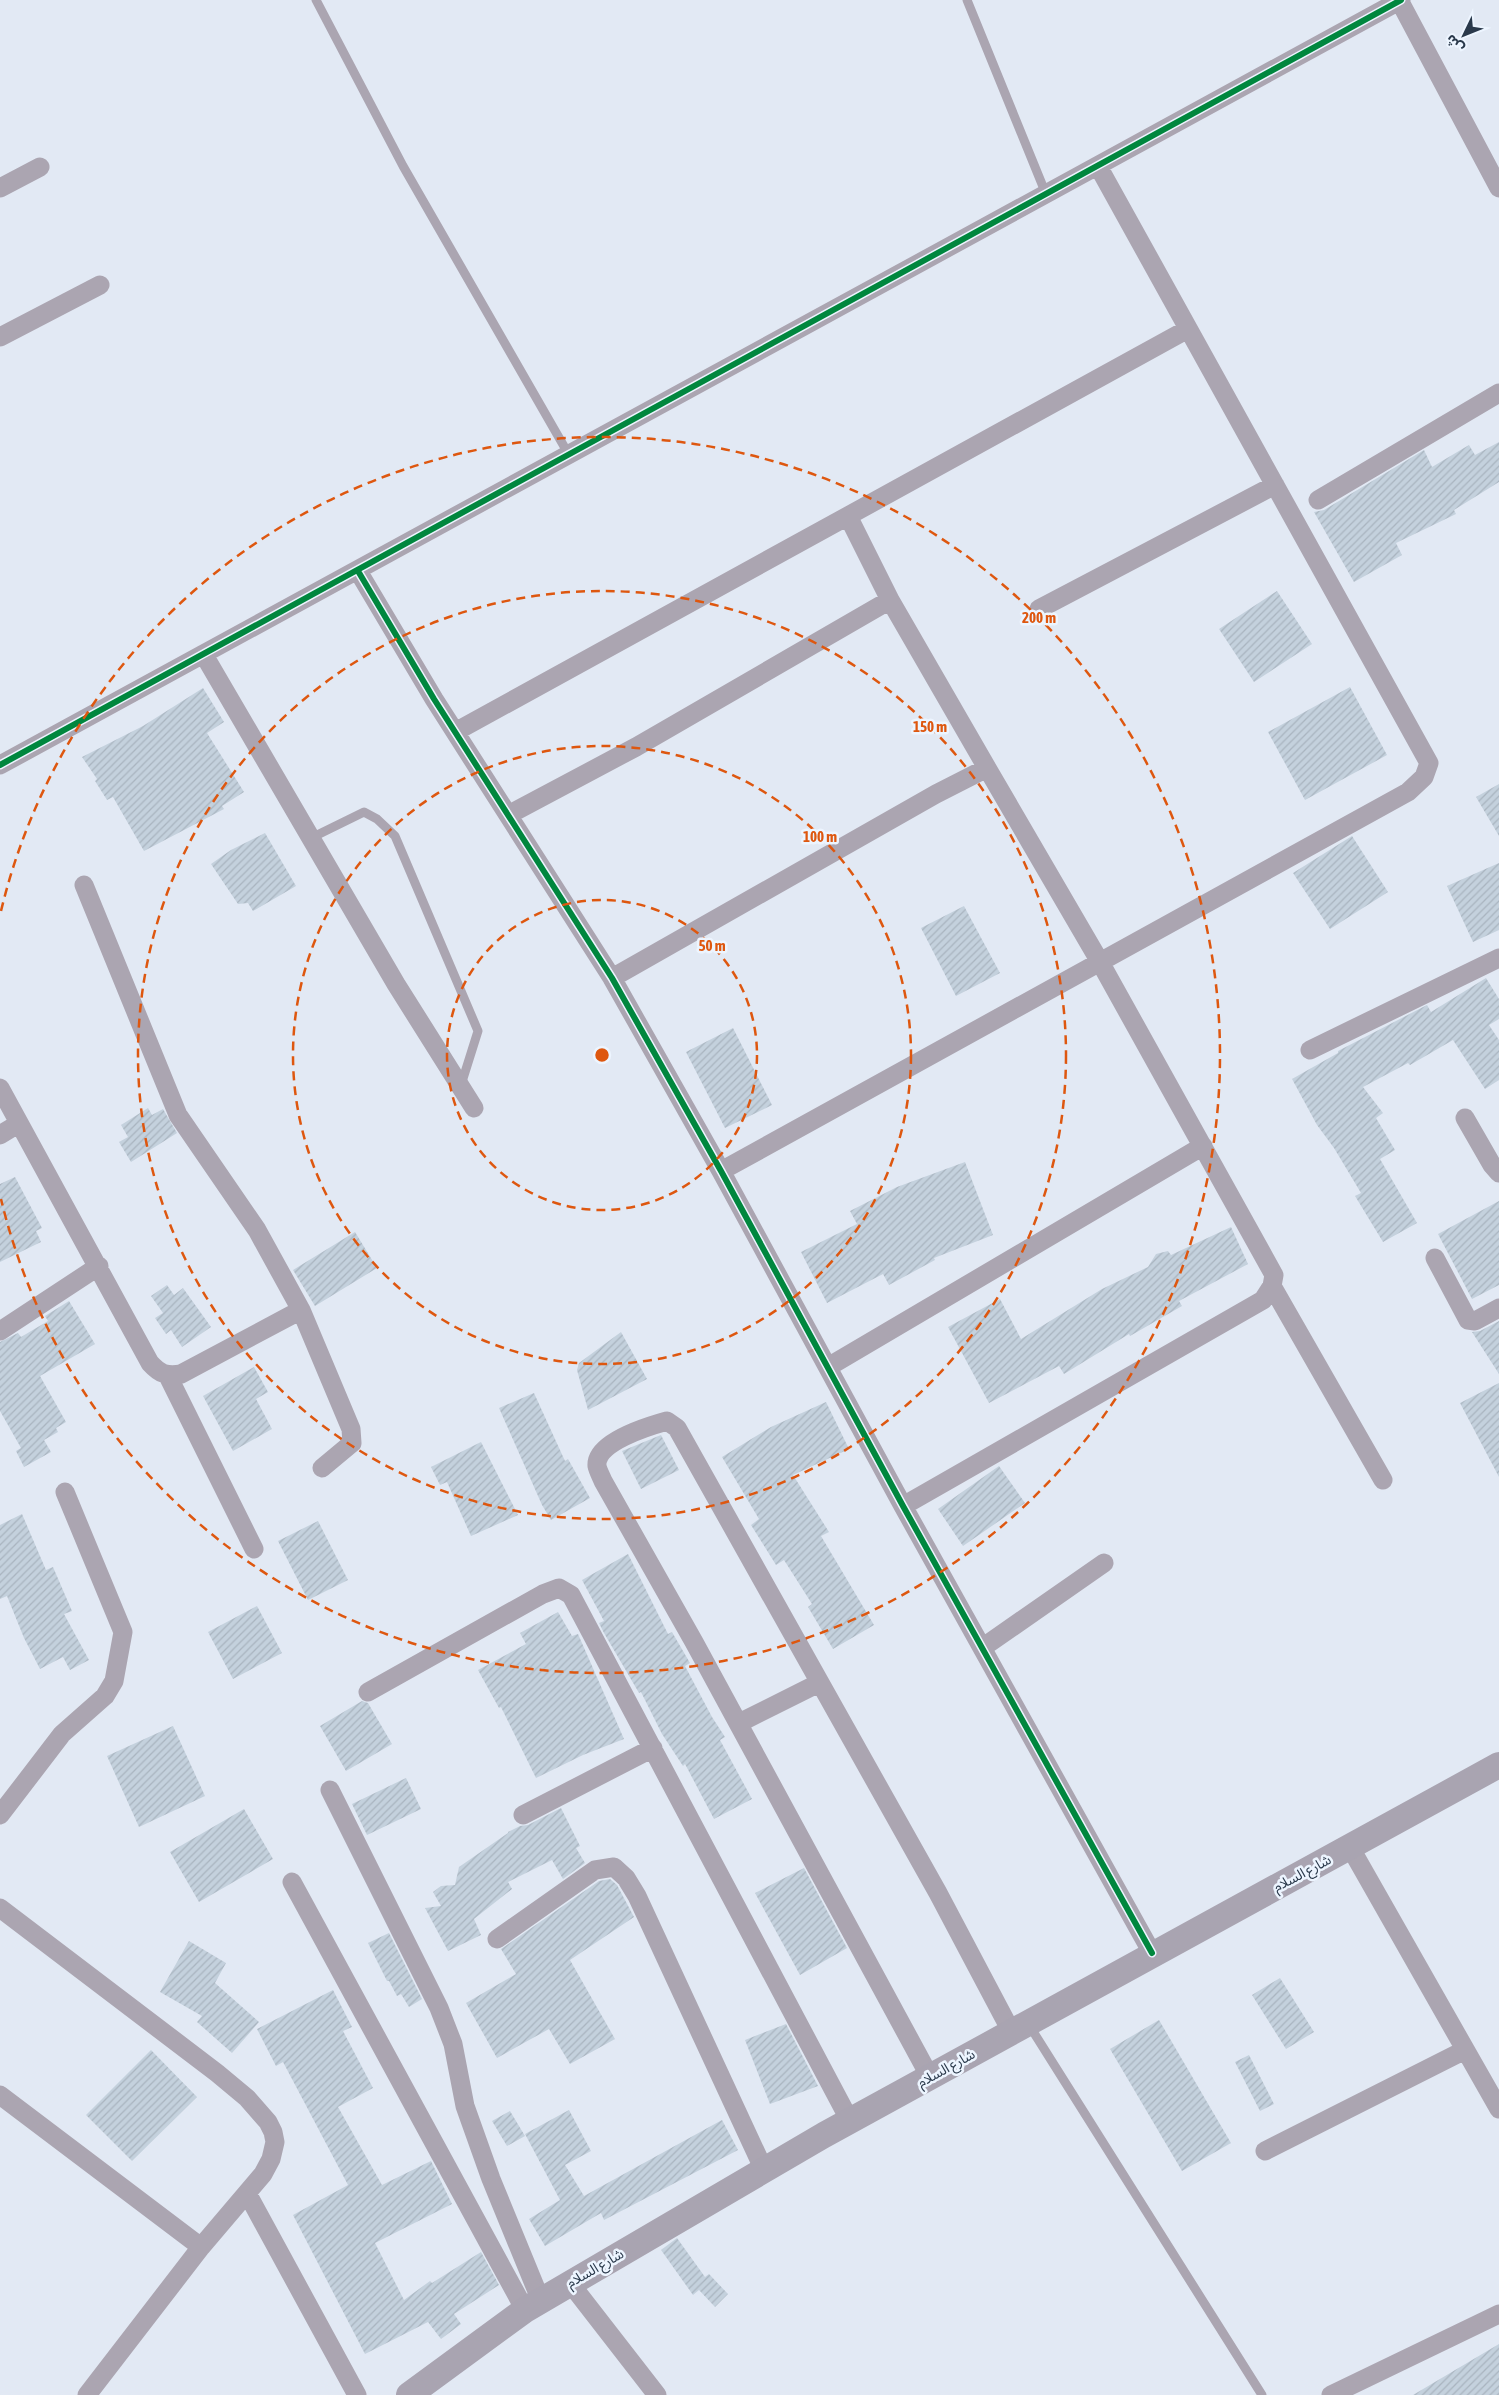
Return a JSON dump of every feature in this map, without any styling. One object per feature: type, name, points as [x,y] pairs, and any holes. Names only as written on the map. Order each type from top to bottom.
[{"type":"main road","name":"شارع السلام","points":[[409,2395],[533,2305],[850,2120],[1152,1953],[1499,1765]]},
{"type":"street","points":[[2,757],[204,655],[1400,0],[1499,188]]},
{"type":"street","points":[[721,1172],[1408,792],[1424,777],[1429,763],[1098,166]]},
{"type":"street","points":[[0,188],[40,167]]},
{"type":"street","points":[[0,337],[100,285]]},
{"type":"street","points":[[455,732],[1188,329]]},
{"type":"street","points":[[1318,500],[1499,393]]},
{"type":"street","points":[[1039,609],[1275,485]]},
{"type":"street","points":[[848,516],[890,600],[1100,962],[1274,1275],[1272,1286],[1264,1300],[903,1506]]},
{"type":"street","points":[[358,571],[455,732],[612,978],[1152,1953]]},
{"type":"street","points":[[508,815],[636,747],[890,600]]},
{"type":"street","points":[[204,655],[396,984],[474,1108]]},
{"type":"street","points":[[612,978],[936,794],[987,768]]},
{"type":"street","points":[[84,884],[178,1114],[257,1230],[301,1310],[351,1429],[352,1443],[322,1468]]},
{"type":"street","points":[[1310,1050],[1499,958]]},
{"type":"street","points":[[0,1088],[150,1363],[158,1372],[168,1376],[181,1374],[301,1310]]},
{"type":"street","points":[[1465,1118],[1492,1165],[1499,1173]]},
{"type":"street","points":[[0,1135],[18,1124]]},
{"type":"street","points":[[828,1366],[1203,1146]]},
{"type":"street","points":[[1435,1258],[1468,1320],[1475,1321],[1499,1308]]},
{"type":"street","points":[[0,1332],[98,1266]]},
{"type":"street","points":[[1272,1286],[1383,1480]]},
{"type":"street","points":[[168,1376],[254,1549]]},
{"type":"street","points":[[930,2076],[739,1723],[603,1481],[597,1465],[602,1451],[612,1442],[667,1421],[677,1428],[938,1893],[1020,2027]]},
{"type":"street","points":[[0,1815],[62,1734],[105,1696],[114,1681],[123,1632],[65,1492]]},
{"type":"street","points":[[982,1648],[1104,1563]]},
{"type":"street","points":[[368,1692],[543,1594],[559,1588],[571,1596],[850,2120]]},
{"type":"street","points":[[739,1723],[819,1683]]},
{"type":"street","points":[[523,1815],[652,1748]]},
{"type":"street","points":[[330,1790],[439,2008],[456,2054],[466,2106],[533,2305]]},
{"type":"street","points":[[1350,1847],[1499,2109]]},
{"type":"street","points":[[497,1939],[595,1870],[614,1866],[626,1878],[637,1896],[764,2170]]},
{"type":"street","points":[[292,1882],[533,2305]]},
{"type":"street","points":[[0,1908],[217,2073],[258,2110],[273,2132],[274,2150],[263,2174],[201,2248],[88,2395]]},
{"type":"street","points":[[1265,2151],[1466,2050]]},
{"type":"street","points":[[0,2095],[201,2248]]},
{"type":"street","points":[[246,2194],[357,2395]]},
{"type":"street","points":[[570,2283],[657,2395]]},
{"type":"street","points":[[1331,2395],[1499,2314]]},
{"type":"lane","points":[[316,0],[403,166],[570,456]]},
{"type":"lane","points":[[967,0],[1046,195]]},
{"type":"lane","points":[[311,838],[364,812],[377,819],[395,836],[478,1031],[461,1086]]},
{"type":"lane","points":[[1020,2027],[1262,2395]]},
{"type":"building","points":[[1499,442],[1499,482],[1454,510],[1456,514],[1396,543],[1402,555],[1354,582],[1314,512],[1324,510],[1424,450],[1432,467],[1469,445],[1475,455]]},
{"type":"building","points":[[1277,591],[1312,644],[1254,682],[1219,629]]},
{"type":"building","points":[[1350,687],[1387,755],[1305,800],[1268,732]]},
{"type":"building","points":[[203,688],[224,722],[207,733],[244,792],[222,806],[224,809],[144,851],[113,797],[107,800],[95,781],[97,779],[82,757],[143,726]]},
{"type":"building","points":[[1499,784],[1499,836],[1476,797]]},
{"type":"building","points":[[265,833],[296,886],[253,911],[248,903],[238,904],[211,864],[231,850]]},
{"type":"building","points":[[1352,836],[1388,892],[1330,929],[1293,873]]},
{"type":"building","points":[[1499,863],[1499,930],[1473,942],[1447,886]]},
{"type":"building","points":[[964,906],[1000,973],[956,996],[921,928]]},
{"type":"building","points":[[1486,978],[1499,999],[1499,1019],[1489,1025],[1499,1040],[1499,1080],[1485,1089],[1453,1040],[1410,1065],[1408,1063],[1363,1087],[1383,1113],[1376,1118],[1395,1150],[1380,1159],[1417,1223],[1383,1242],[1355,1196],[1361,1193],[1334,1148],[1317,1125],[1292,1079],[1338,1053],[1338,1051],[1427,1005],[1431,1012]]},
{"type":"building","points":[[733,1028],[772,1105],[725,1128],[686,1052]]},
{"type":"building","points":[[148,1108],[152,1115],[163,1109],[177,1133],[131,1162],[119,1142],[128,1137],[121,1125]]},
{"type":"building","points":[[965,1162],[993,1235],[934,1258],[935,1260],[889,1285],[883,1274],[827,1303],[801,1252],[857,1224],[850,1211],[897,1187]]},
{"type":"building","points":[[15,1177],[42,1228],[36,1231],[41,1242],[0,1262],[0,1184]]},
{"type":"building","points":[[1499,1201],[1499,1285],[1472,1299],[1438,1234]]},
{"type":"building","points":[[1231,1227],[1248,1264],[1179,1301],[1182,1306],[1130,1336],[1129,1334],[1064,1374],[1059,1366],[989,1403],[948,1327],[1000,1299],[1021,1339],[1102,1289],[1148,1267],[1156,1254],[1168,1251],[1171,1255]]},
{"type":"building","points":[[355,1232],[377,1268],[315,1306],[293,1270]]},
{"type":"building","points":[[167,1285],[174,1295],[183,1288],[211,1327],[182,1347],[171,1330],[166,1334],[155,1318],[163,1313],[151,1296]]},
{"type":"building","points":[[69,1301],[95,1344],[40,1376],[66,1422],[56,1428],[58,1432],[44,1440],[51,1452],[24,1467],[16,1451],[21,1448],[0,1411],[0,1342],[18,1333],[21,1337],[48,1321],[45,1316]]},
{"type":"building","points":[[1499,1321],[1499,1374],[1472,1332],[1480,1331]]},
{"type":"building","points":[[621,1332],[647,1379],[588,1410],[577,1370],[579,1363]]},
{"type":"building","points":[[254,1367],[268,1392],[256,1399],[272,1429],[233,1451],[203,1396]]},
{"type":"building","points":[[1499,1383],[1499,1477],[1460,1403]]},
{"type":"building","points":[[534,1393],[565,1461],[568,1459],[590,1498],[551,1520],[542,1505],[499,1408]]},
{"type":"building","points":[[826,1402],[849,1449],[793,1475],[829,1532],[821,1536],[874,1625],[833,1649],[808,1607],[812,1604],[784,1560],[776,1565],[751,1525],[759,1519],[722,1457],[771,1427]]},
{"type":"building","points":[[661,1435],[679,1470],[641,1489],[622,1451]]},
{"type":"building","points":[[481,1442],[518,1515],[471,1536],[447,1482],[440,1485],[431,1467]]},
{"type":"building","points":[[999,1466],[1025,1503],[963,1546],[938,1509]]},
{"type":"building","points":[[22,1514],[46,1570],[53,1567],[72,1611],[64,1614],[89,1660],[70,1670],[63,1657],[40,1669],[24,1638],[7,1596],[0,1599],[0,1525]]},
{"type":"building","points":[[318,1521],[348,1580],[308,1600],[278,1541]]},
{"type":"building","points":[[628,1554],[668,1634],[672,1632],[690,1663],[685,1666],[712,1717],[725,1737],[720,1740],[752,1799],[714,1819],[685,1764],[683,1766],[662,1734],[641,1692],[639,1693],[604,1633],[599,1623],[604,1621],[582,1580]]},
{"type":"building","points":[[257,1606],[282,1653],[233,1679],[208,1632]]},
{"type":"building","points":[[558,1612],[572,1636],[578,1634],[624,1739],[583,1755],[536,1778],[501,1707],[499,1708],[478,1670],[526,1644],[520,1633]]},
{"type":"building","points":[[362,1701],[368,1703],[392,1744],[346,1771],[320,1726]]},
{"type":"building","points":[[173,1726],[205,1796],[139,1827],[107,1756]]},
{"type":"building","points":[[406,1778],[421,1809],[367,1835],[352,1804]]},
{"type":"building","points":[[561,1808],[580,1846],[576,1848],[585,1863],[563,1879],[552,1860],[508,1882],[512,1889],[474,1919],[481,1935],[448,1951],[425,1908],[441,1906],[433,1892],[441,1886],[455,1885],[459,1867],[508,1832],[520,1826],[528,1825]]},
{"type":"building","points":[[244,1809],[273,1859],[199,1902],[170,1852]]},
{"type":"building","points":[[804,1868],[847,1948],[800,1975],[755,1893]]},
{"type":"building","points":[[610,1879],[617,1885],[634,1917],[570,1960],[615,2039],[570,2064],[549,2029],[497,2058],[466,2003],[516,1974],[501,1949],[599,1881]]},
{"type":"building","points":[[389,1933],[422,1999],[409,2007],[401,1994],[397,1996],[389,1981],[387,1981],[368,1943]]},
{"type":"building","points":[[189,1941],[226,1963],[215,1983],[259,2022],[232,2053],[197,2022],[202,2016],[160,1992]]},
{"type":"building","points":[[1280,1978],[1314,2032],[1286,2049],[1252,1995]]},
{"type":"building","points":[[333,1990],[352,2027],[343,2031],[373,2088],[338,2107],[382,2185],[431,2161],[452,2204],[375,2243],[404,2300],[430,2281],[432,2283],[481,2252],[499,2285],[454,2314],[461,2324],[441,2339],[428,2322],[365,2354],[293,2215],[348,2185],[283,2062],[276,2066],[257,2029]]},
{"type":"building","points":[[1159,2020],[1231,2143],[1182,2171],[1110,2049]]},
{"type":"building","points":[[786,2024],[818,2086],[770,2104],[745,2040]]},
{"type":"building","points":[[151,2050],[197,2097],[132,2161],[86,2115]]},
{"type":"building","points":[[1249,2055],[1274,2104],[1260,2111],[1235,2062]]},
{"type":"building","points":[[569,2110],[591,2151],[565,2165],[584,2196],[722,2120],[738,2150],[604,2220],[601,2213],[545,2246],[529,2219],[560,2200],[525,2134]]},
{"type":"building","points":[[510,2111],[525,2136],[507,2146],[492,2121]]},
{"type":"building","points":[[677,2238],[705,2277],[709,2274],[728,2294],[715,2307],[699,2290],[693,2295],[661,2250]]},
{"type":"building","points":[[1499,2344],[1499,2395],[1413,2395]]},
{"type":"cycle path","points":[[0,765],[1401,0]]},
{"type":"cycle path","points":[[358,571],[434,699],[612,978],[721,1171],[903,1506],[1152,1953]]}]
